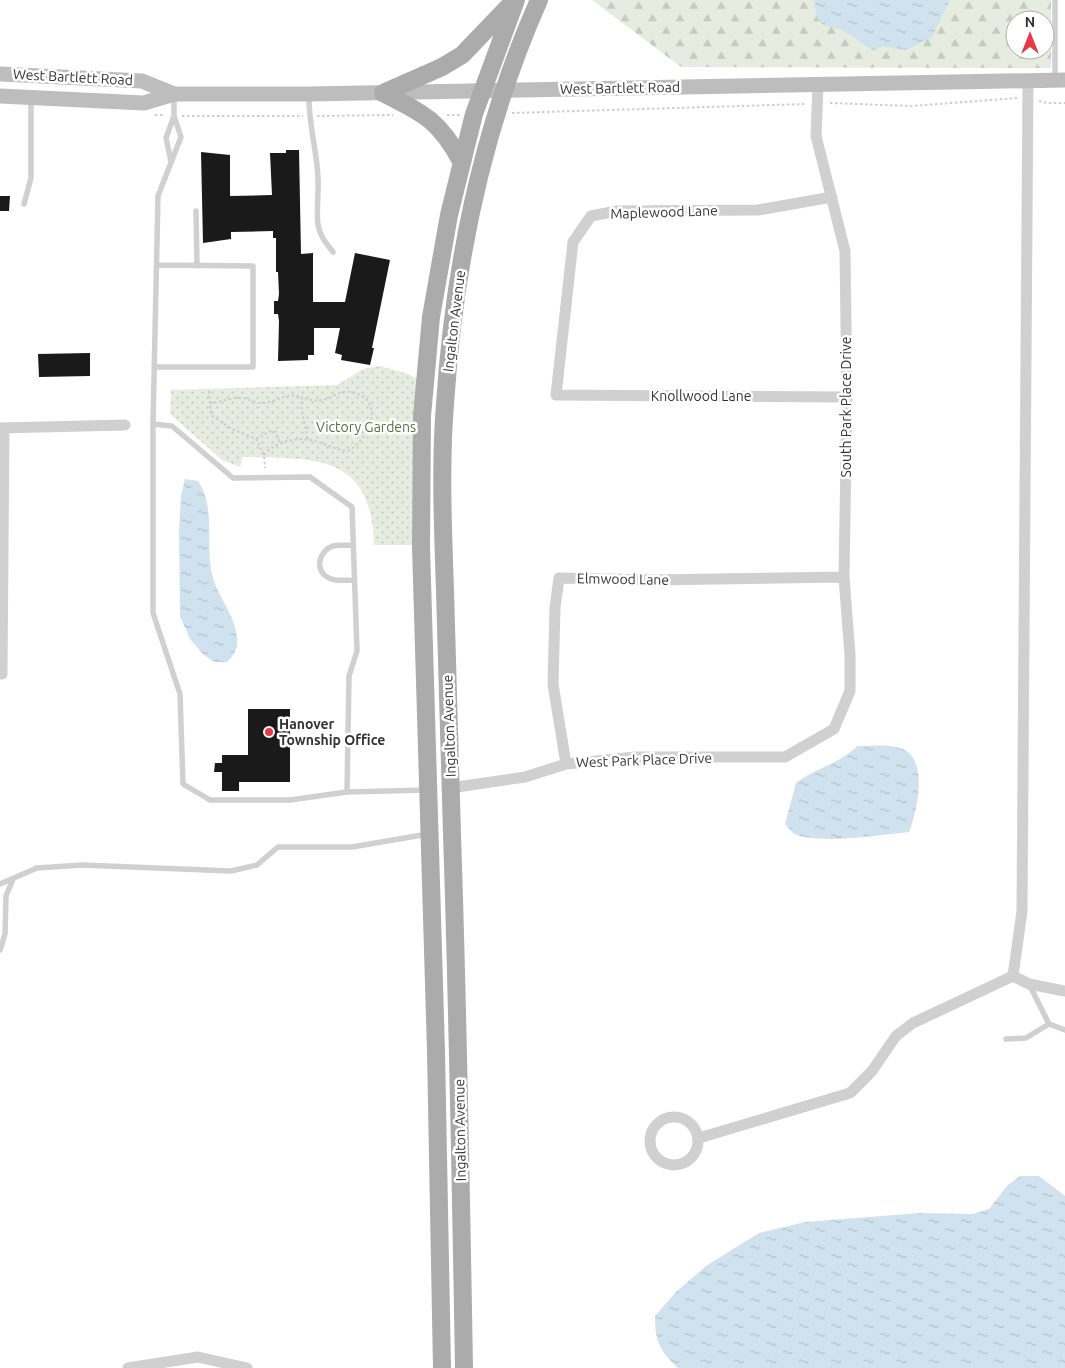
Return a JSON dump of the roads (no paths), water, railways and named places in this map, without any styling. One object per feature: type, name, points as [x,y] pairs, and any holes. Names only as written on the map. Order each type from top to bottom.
[{"type":"main road","name":"Ingalton Avenue","points":[[442,1368],[429,790],[421,547],[422,416],[431,316],[440,256],[461,161],[482,90],[516,0]]},
{"type":"main road","points":[[383,92],[442,67],[462,55],[516,0]]},
{"type":"main road","name":"Ingalton Avenue","points":[[464,1368],[459,1061],[443,502],[445,398],[454,311],[468,226],[486,154],[506,90],[527,28],[539,0]]},
{"type":"main road","points":[[383,92],[426,115],[449,139],[461,161]]},
{"type":"main road","points":[[429,790],[450,788]]},
{"type":"street","name":"West Bartlett Road","points":[[0,74],[142,80],[174,94]]},
{"type":"street","name":"West Bartlett Road","points":[[0,96],[144,102],[174,94],[309,94],[818,86],[1060,80]]},
{"type":"street","points":[[1013,976],[1022,911],[1028,81]]},
{"type":"street","name":"South Park Place Drive","points":[[818,86],[816,136],[845,251],[847,397],[844,577],[850,656],[850,691],[834,729]]},
{"type":"street","name":"Maplewood Lane","points":[[556,395],[573,242],[591,216],[618,211],[758,210],[832,197]]},
{"type":"street","name":"Knollwood Lane","points":[[556,395],[847,397]]},
{"type":"street","points":[[2,674],[2,428],[125,425]]},
{"type":"street","name":"Elmwood Lane","points":[[566,764],[553,684],[555,608],[559,578],[654,580],[844,577]]},
{"type":"street","name":"West Park Place Drive","points":[[450,788],[525,777],[566,764],[636,758],[785,757],[834,729]]},
{"type":"street","points":[[1013,976],[1029,984],[1065,991]]},
{"type":"street","points":[[699,1138],[850,1093],[872,1071],[896,1036],[912,1023],[1013,976]]},
{"type":"street","points":[[672,1116],[686,1119],[697,1131],[699,1138],[695,1154],[682,1164],[673,1165],[658,1159],[650,1144],[653,1129],[664,1119],[672,1116]]},
{"type":"street","points":[[128,1368],[198,1357],[247,1368]]},
{"type":"lane","points":[[1055,0],[1060,80]]},
{"type":"lane","points":[[174,94],[174,116],[181,137],[158,196],[153,424],[153,613],[180,694],[183,784],[210,800],[290,800],[347,792],[429,790]]},
{"type":"lane","points":[[309,94],[308,116],[314,141],[318,178],[318,225],[323,240],[333,252]]},
{"type":"lane","points":[[24,204],[31,178],[31,97]]},
{"type":"lane","points":[[171,164],[166,138],[174,116]]},
{"type":"lane","points":[[196,211],[197,266]]},
{"type":"lane","points":[[154,367],[253,367],[253,266],[157,266]]},
{"type":"lane","points":[[153,424],[172,426],[233,478],[310,478],[352,507],[357,651],[349,676],[347,792]]},
{"type":"lane","points":[[353,545],[332,546],[323,552],[320,560],[321,569],[325,576],[335,580],[354,580]]},
{"type":"lane","points":[[0,884],[37,868],[82,865],[231,871],[257,865],[278,847],[352,847],[430,834]]},
{"type":"lane","points":[[0,950],[5,934],[6,896],[13,878]]},
{"type":"lane","points":[[1029,984],[1049,1024],[1065,1030]]},
{"type":"lane","points":[[1006,1039],[1026,1038],[1049,1024]]},
{"type":"water","points":[[814,0],[950,0],[932,37],[907,50],[881,46],[874,51],[842,30],[823,25],[817,18]]},
{"type":"water","points":[[185,479],[198,481],[207,503],[213,578],[231,615],[236,631],[237,646],[232,657],[227,662],[214,662],[203,654],[190,639],[180,616],[179,532],[181,495]]},
{"type":"water","points":[[857,746],[900,748],[909,753],[915,762],[918,773],[918,799],[909,832],[836,839],[808,838],[794,833],[785,824],[796,783],[811,773],[835,762]]},
{"type":"water","points":[[1020,1176],[1039,1176],[1065,1196],[1065,1368],[678,1368],[666,1356],[659,1345],[655,1316],[676,1292],[706,1266],[759,1233],[805,1222],[920,1213],[973,1214],[989,1209],[1007,1186]]},
{"type":"place","name":"Hanover Township Office","points":[[269,732]]},
{"type":"park label","name":"Victory Gardens","points":[[366,427]]}]
